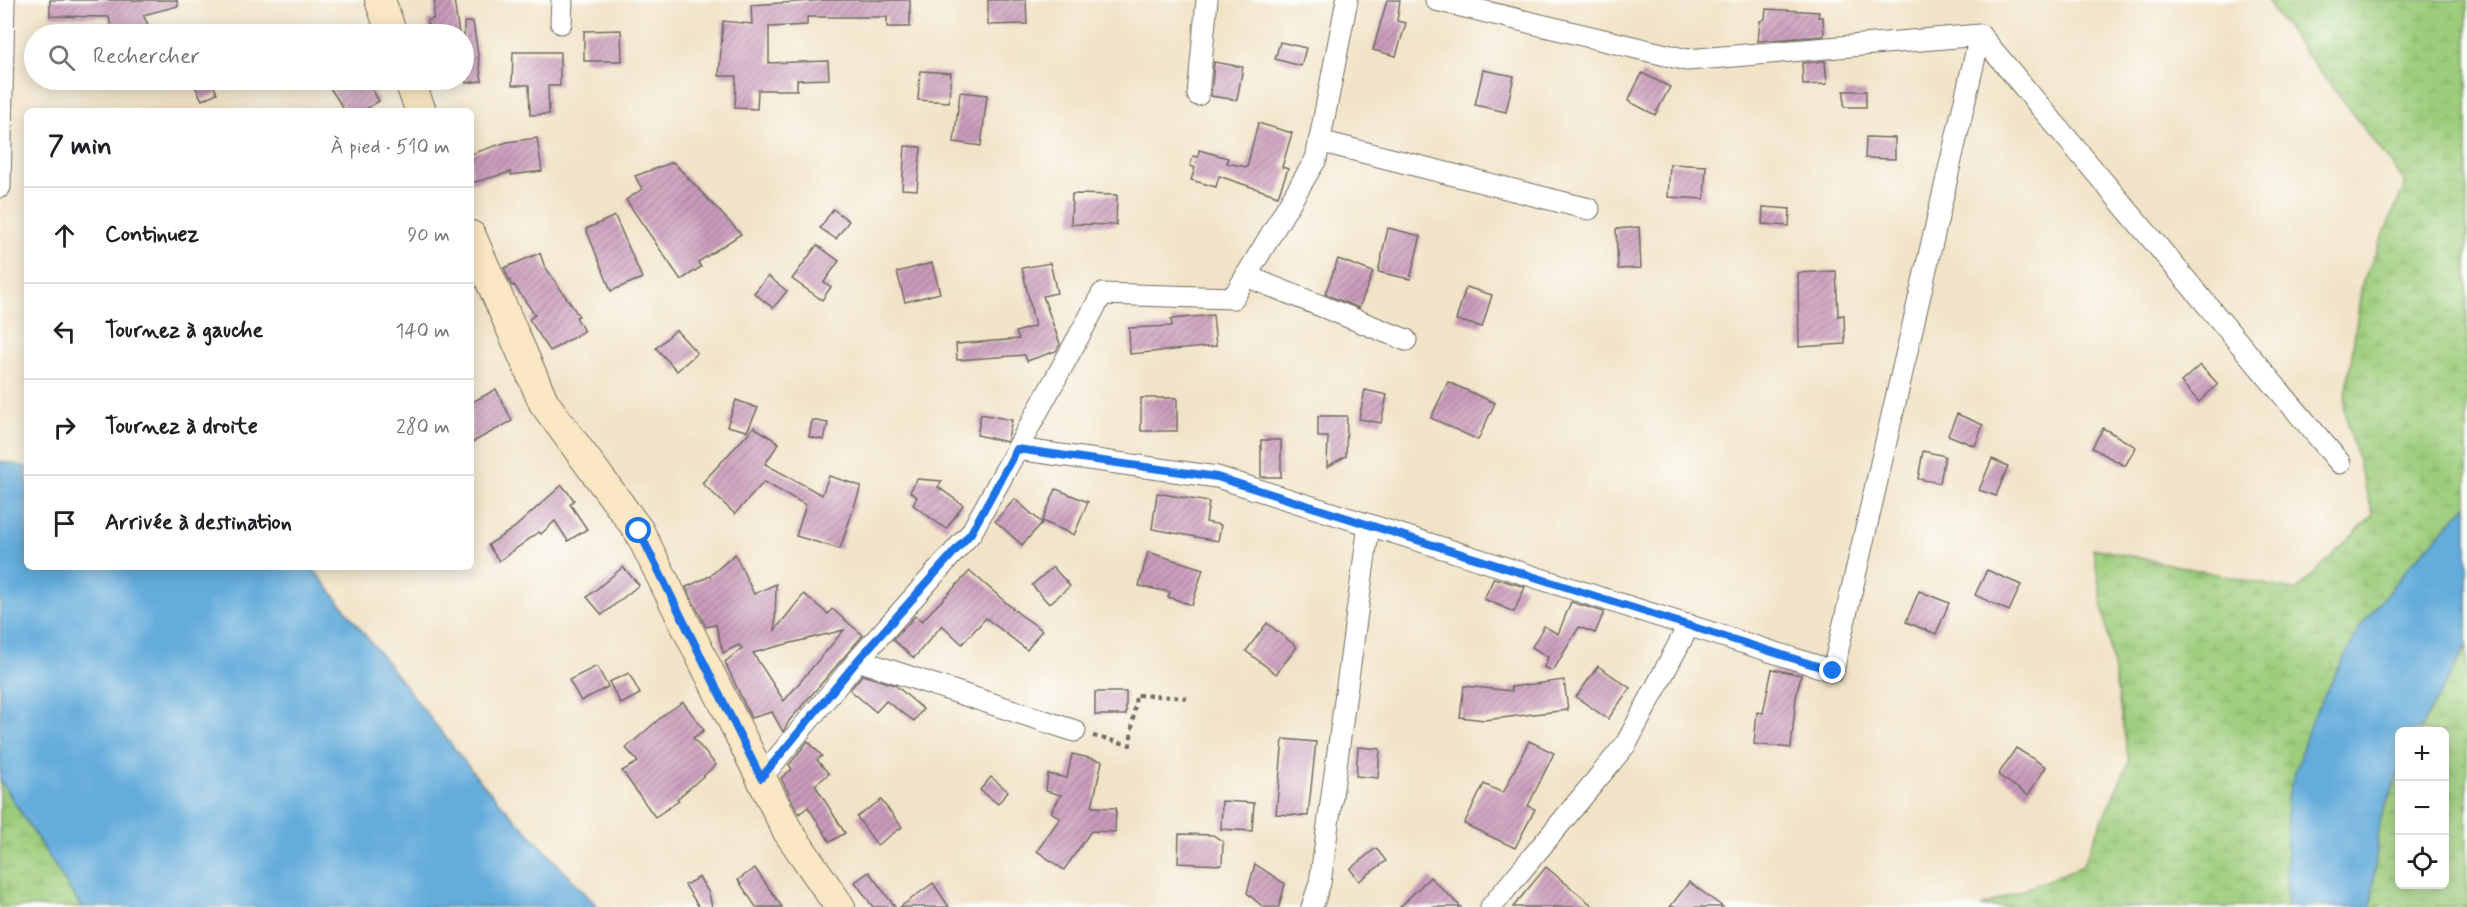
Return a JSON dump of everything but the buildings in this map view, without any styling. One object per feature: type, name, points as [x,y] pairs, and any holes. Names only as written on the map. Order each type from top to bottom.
[{"type":"main road","points":[[380,0],[388,24]]},
{"type":"main road","points":[[413,90],[420,108]]},
{"type":"main road","points":[[474,243],[544,403],[639,531],[787,830],[840,907]]},
{"type":"street","points":[[0,187],[1,32],[4,0]]},
{"type":"street","points":[[561,23],[562,0]]},
{"type":"street","points":[[1198,94],[1207,0]]},
{"type":"street","points":[[761,778],[858,660],[971,533],[1102,294],[1233,298],[1316,159],[1347,0]]},
{"type":"street","points":[[1436,0],[1688,60],[1980,35]]},
{"type":"street","points":[[1980,35],[2340,463]]},
{"type":"street","points":[[1017,449],[1217,477],[1833,671],[1980,35]]},
{"type":"street","points":[[1319,141],[1588,209]]},
{"type":"street","points":[[1246,276],[1406,340]]},
{"type":"street","points":[[1312,907],[1320,883],[1369,525]]},
{"type":"street","points":[[1491,907],[1626,744],[1689,625]]},
{"type":"street","points":[[858,660],[1075,731]]},
{"type":"path","points":[[1075,731],[1130,745],[1136,695],[1189,698]]},
{"type":"green space","points":[[2268,0],[2467,0],[2467,505],[2411,564],[2287,798],[2287,907],[1981,907],[2082,866],[2129,761],[2093,548],[2296,591],[2373,515],[2344,410],[2362,284],[2406,183],[2275,13]]},
{"type":"green space","points":[[2467,645],[2467,907],[2371,907],[2380,819],[2395,783],[2395,889],[2449,889],[2449,727],[2421,727]]},
{"type":"green space","points":[[0,780],[81,907],[0,907]]},
{"type":"water","points":[[0,461],[24,466],[24,570],[314,570],[479,780],[598,907],[81,907],[0,780]]},
{"type":"water","points":[[2467,505],[2467,645],[2421,727],[2395,727],[2395,783],[2380,819],[2371,907],[2287,907],[2287,798],[2311,721],[2360,627],[2411,564]]},
{"type":"route","points":[[639,531],[761,778],[858,660],[971,533],[1017,449],[1217,477],[1833,671]]}]
